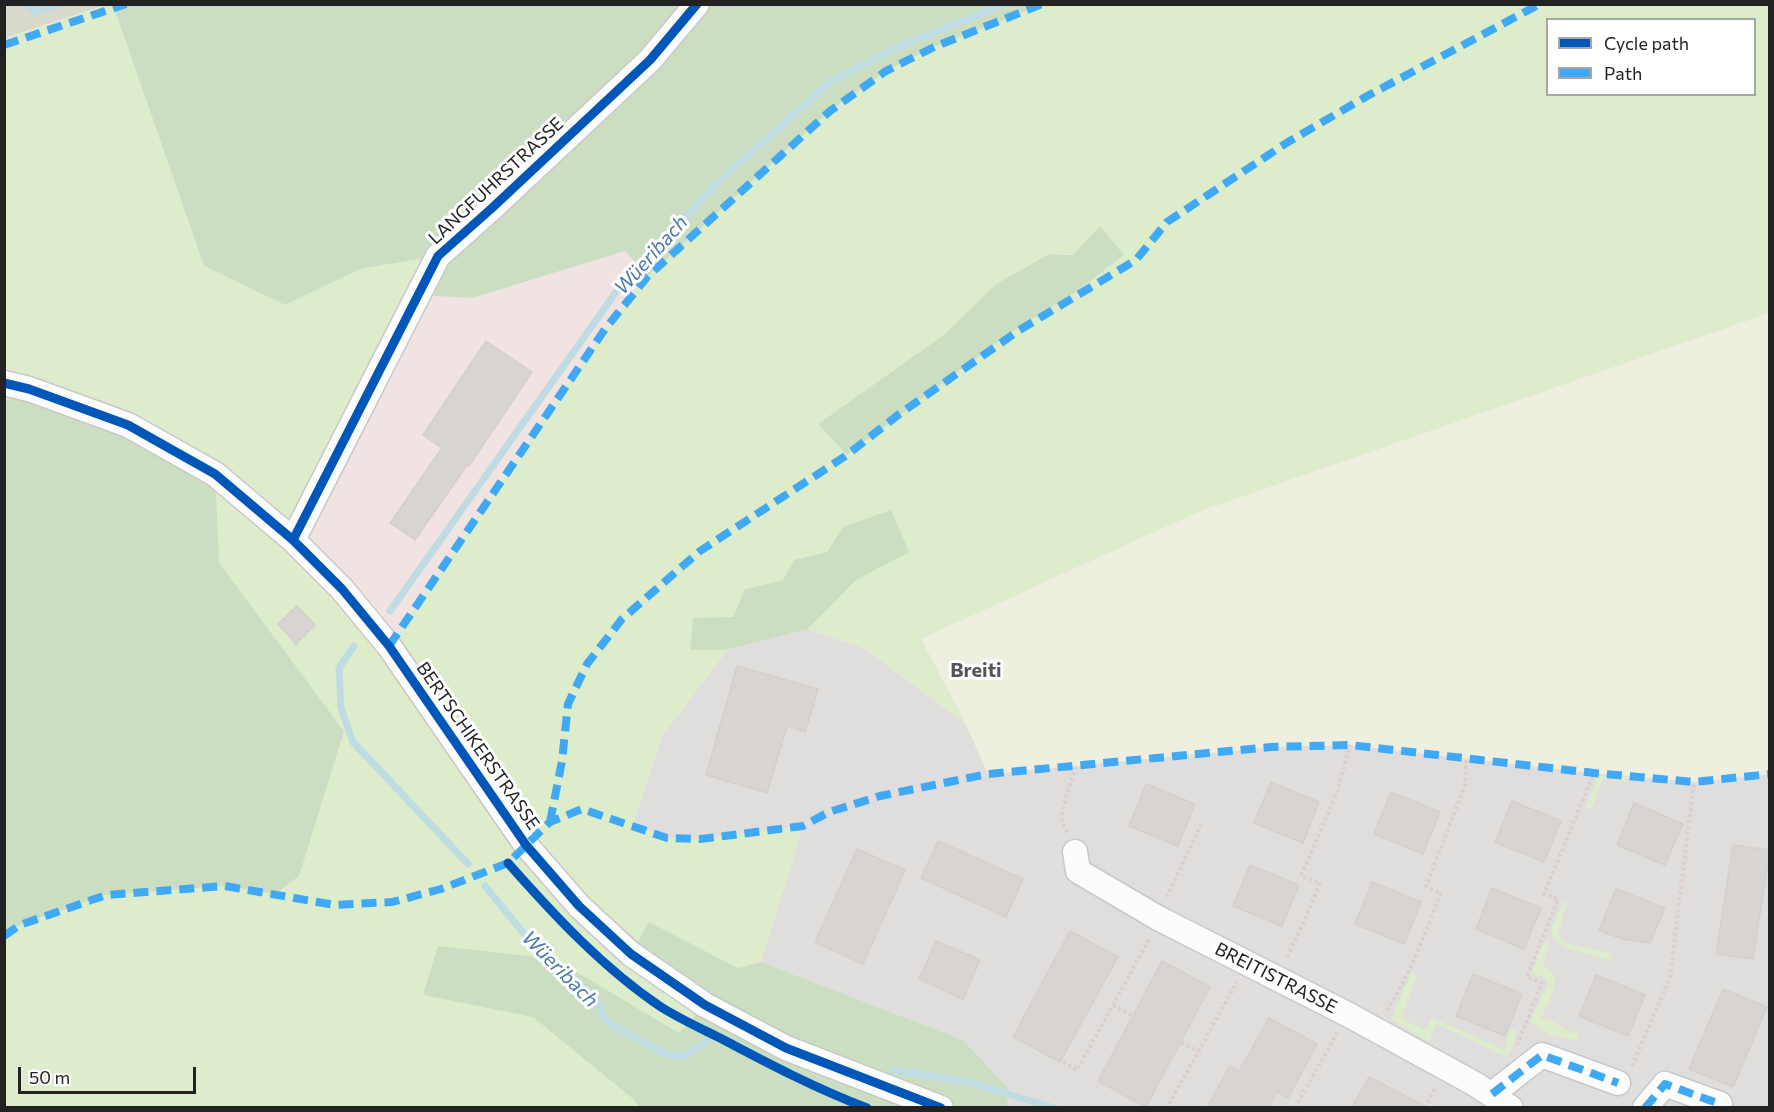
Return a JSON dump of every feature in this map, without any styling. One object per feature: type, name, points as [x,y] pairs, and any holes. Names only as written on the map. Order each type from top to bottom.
[{"type":"street","name":"LANGFUHRSTRASSE","points":[[293,540],[438,256],[650,60],[697,4]]},
{"type":"street","name":"BERTSCHIKERSTRASSE","points":[[4,383],[29,389],[128,425],[215,474],[293,540],[342,589],[389,646],[526,845],[579,906],[631,954],[705,1005],[786,1048],[941,1107]]},
{"type":"street","name":"BREITISTRASSE","points":[[1075,852],[1078,871],[1160,918],[1347,1014],[1502,1101],[1542,1055],[1618,1083]]},
{"type":"street","points":[[1645,1107],[1665,1084],[1720,1104]]},
{"type":"path","points":[[1276,977],[1304,924],[1320,883],[1301,876],[1337,792],[1350,745]]},
{"type":"path","points":[[1374,1029],[1396,996],[1417,953],[1441,894],[1426,885],[1465,785],[1467,757]]},
{"type":"path","points":[[1075,852],[1061,818],[1076,766]]},
{"type":"path","points":[[1515,1048],[1542,983],[1527,977],[1558,899],[1544,894],[1594,773]]},
{"type":"path","points":[[1618,1083],[1629,1074],[1670,977],[1694,782]]},
{"type":"path","points":[[1063,1062],[1077,1070],[1160,918],[1202,822]]},
{"type":"path","points":[[1171,1107],[1168,1106],[1248,963]]},
{"type":"path","points":[[1113,1005],[1198,1052]]},
{"type":"path","points":[[1295,1107],[1347,1014]]},
{"type":"shaded area","points":[[5,4],[106,5],[5,38]]},
{"type":"shaded area","points":[[625,251],[648,276],[605,329],[389,646],[293,540],[418,295],[472,298]]},
{"type":"shaded area","points":[[808,629],[864,648],[966,724],[988,774],[1271,747],[1350,745],[1694,782],[1769,774],[1769,1107],[1008,1107],[1007,1087],[963,1040],[761,962],[803,826],[701,839],[667,838],[633,825],[662,736],[727,650]]},
{"type":"green space","points":[[106,5],[113,5],[204,266],[285,305],[360,269],[438,256],[293,540],[389,646],[605,329],[648,276],[830,111],[886,71],[934,47],[1042,5],[1769,5],[1769,313],[1198,512],[921,639],[966,724],[864,648],[808,629],[856,580],[908,552],[844,527],[827,552],[794,560],[783,580],[745,589],[733,617],[690,650],[727,650],[662,736],[633,825],[667,838],[701,839],[803,826],[761,962],[738,968],[649,922],[705,1005],[679,1033],[555,959],[424,995],[533,1016],[640,1107],[5,1107],[5,936],[20,925],[106,895],[225,886],[275,894],[344,731],[218,563],[215,474],[30,389],[5,402],[5,38]],"holes":[[[1049,254],[1124,255],[1079,290],[1010,333],[847,455],[818,424],[945,334],[996,284]]]},
{"type":"green space","points":[[113,5],[1042,5],[934,47],[886,71],[830,111],[648,276],[625,251],[472,298],[418,295],[437,256],[360,269],[285,305],[204,266]]},
{"type":"green space","points":[[1100,226],[1124,255],[1079,290],[1010,333],[847,455],[818,424],[945,334],[996,284],[1049,254],[1073,255]]},
{"type":"green space","points":[[1769,313],[1769,774],[1694,782],[1350,745],[1271,747],[988,774],[966,724],[921,640],[1198,512]]},
{"type":"green space","points":[[29,389],[215,474],[219,563],[344,731],[299,876],[275,894],[225,886],[106,895],[20,925],[5,936],[4,402]]},
{"type":"green space","points":[[891,510],[909,552],[856,580],[808,629],[727,650],[690,650],[693,618],[733,617],[745,589],[783,580],[794,560],[827,552],[843,527]]},
{"type":"green space","points":[[1598,776],[1628,777],[1627,782],[1603,779],[1591,810],[1586,808]]},
{"type":"green space","points":[[1564,901],[1567,903],[1558,934],[1566,943],[1611,953],[1612,961],[1563,947],[1551,935],[1552,927]]},
{"type":"green space","points":[[649,922],[738,968],[761,962],[963,1040],[1007,1087],[1008,1107],[640,1107],[533,1017],[423,995],[438,946],[555,959],[679,1033],[705,1005],[631,954]]},
{"type":"green space","points":[[1547,941],[1549,945],[1544,965],[1551,971],[1555,983],[1541,1018],[1554,1022],[1571,1033],[1578,1033],[1579,1039],[1566,1039],[1552,1035],[1530,1021],[1548,984],[1545,978],[1531,973],[1542,946]]},
{"type":"green space","points":[[1411,972],[1418,975],[1401,1018],[1425,1030],[1432,1018],[1505,1050],[1510,1029],[1516,1031],[1512,1048],[1506,1057],[1437,1024],[1429,1042],[1391,1020]]},
{"type":"water","points":[[21,5],[67,5],[36,16]]},
{"type":"building","points":[[486,341],[532,372],[469,466],[467,465],[415,540],[390,523],[442,448],[423,435]]},
{"type":"building","points":[[297,606],[315,625],[296,644],[278,624]]},
{"type":"building","points":[[737,666],[818,689],[805,732],[787,726],[767,793],[706,775]]},
{"type":"building","points":[[1271,782],[1319,802],[1303,843],[1254,823]]},
{"type":"building","points":[[1146,784],[1195,804],[1178,846],[1129,826]]},
{"type":"building","points":[[1391,792],[1440,812],[1423,854],[1374,834]]},
{"type":"building","points":[[1512,801],[1561,821],[1544,862],[1495,842]]},
{"type":"building","points":[[1634,803],[1683,824],[1665,865],[1617,845]]},
{"type":"building","points":[[938,841],[1023,879],[1006,917],[921,878]]},
{"type":"building","points":[[1733,845],[1770,850],[1753,959],[1716,954]]},
{"type":"building","points":[[857,849],[905,870],[863,964],[815,942]]},
{"type":"building","points":[[1250,865],[1299,885],[1282,926],[1233,906]]},
{"type":"building","points":[[1372,882],[1421,902],[1404,944],[1355,924]]},
{"type":"building","points":[[1492,888],[1541,908],[1524,949],[1476,929]]},
{"type":"building","points":[[1616,889],[1665,908],[1650,943],[1622,939],[1599,930]]},
{"type":"building","points":[[1070,931],[1118,957],[1060,1062],[1013,1037]]},
{"type":"building","points":[[936,941],[980,960],[963,999],[919,979]]},
{"type":"building","points":[[1162,961],[1210,987],[1146,1107],[1098,1081]]},
{"type":"building","points":[[1473,974],[1522,994],[1505,1036],[1456,1016]]},
{"type":"building","points":[[1596,975],[1645,995],[1628,1036],[1579,1016]]},
{"type":"building","points":[[1723,989],[1767,1007],[1733,1087],[1689,1069]]},
{"type":"building","points":[[1269,1018],[1317,1044],[1288,1098],[1277,1092],[1269,1107],[1207,1107],[1230,1066],[1239,1071]]},
{"type":"building","points":[[1369,1077],[1427,1107],[1352,1107]]},
{"type":"waterway","name":"Wüeribach","points":[[390,611],[616,292],[716,184],[831,81],[900,46],[1005,4]]},
{"type":"waterway","name":"Wüeribach","points":[[354,646],[339,668],[341,708],[353,742],[468,864]]},
{"type":"waterway","name":"Wüeribach","points":[[485,886],[540,953],[567,972],[597,1001],[606,1021],[668,1055],[685,1056],[707,1041]]},
{"type":"waterway","name":"Wüeribach","points":[[893,1070],[968,1082],[1054,1108]]},
{"type":"marked path","points":[[4,45],[126,4]]},
{"type":"marked path","points":[[389,646],[605,329],[648,276],[830,111],[886,71],[934,47],[1042,4]]},
{"type":"marked path","points":[[550,822],[562,761],[568,704],[587,664],[622,619],[700,551],[847,455],[898,415],[1018,331],[1136,260],[1167,222],[1288,142],[1369,95],[1540,4]]},
{"type":"marked path","points":[[4,936],[20,925],[106,895],[225,886],[335,905],[392,902],[441,889],[508,863],[550,822],[582,809],[667,838],[701,839],[803,826],[829,812],[880,796],[988,774],[1271,747],[1350,745],[1694,782],[1770,774]]},
{"type":"marked path","points":[[1492,1094],[1542,1055],[1618,1083]]},
{"type":"marked path","points":[[1645,1108],[1665,1084],[1720,1104]]},
{"type":"cycle path","points":[[293,540],[438,256],[650,60],[697,4]]},
{"type":"cycle path","points":[[4,383],[29,389],[128,425],[215,474],[293,540],[342,589],[389,646],[526,845],[579,906],[631,954],[705,1005],[786,1048],[941,1108]]},
{"type":"cycle path","points":[[508,863],[561,921],[599,958],[661,1007],[793,1076],[867,1108]]},
{"type":"district","name":"Breiti","points":[[976,670]]}]
